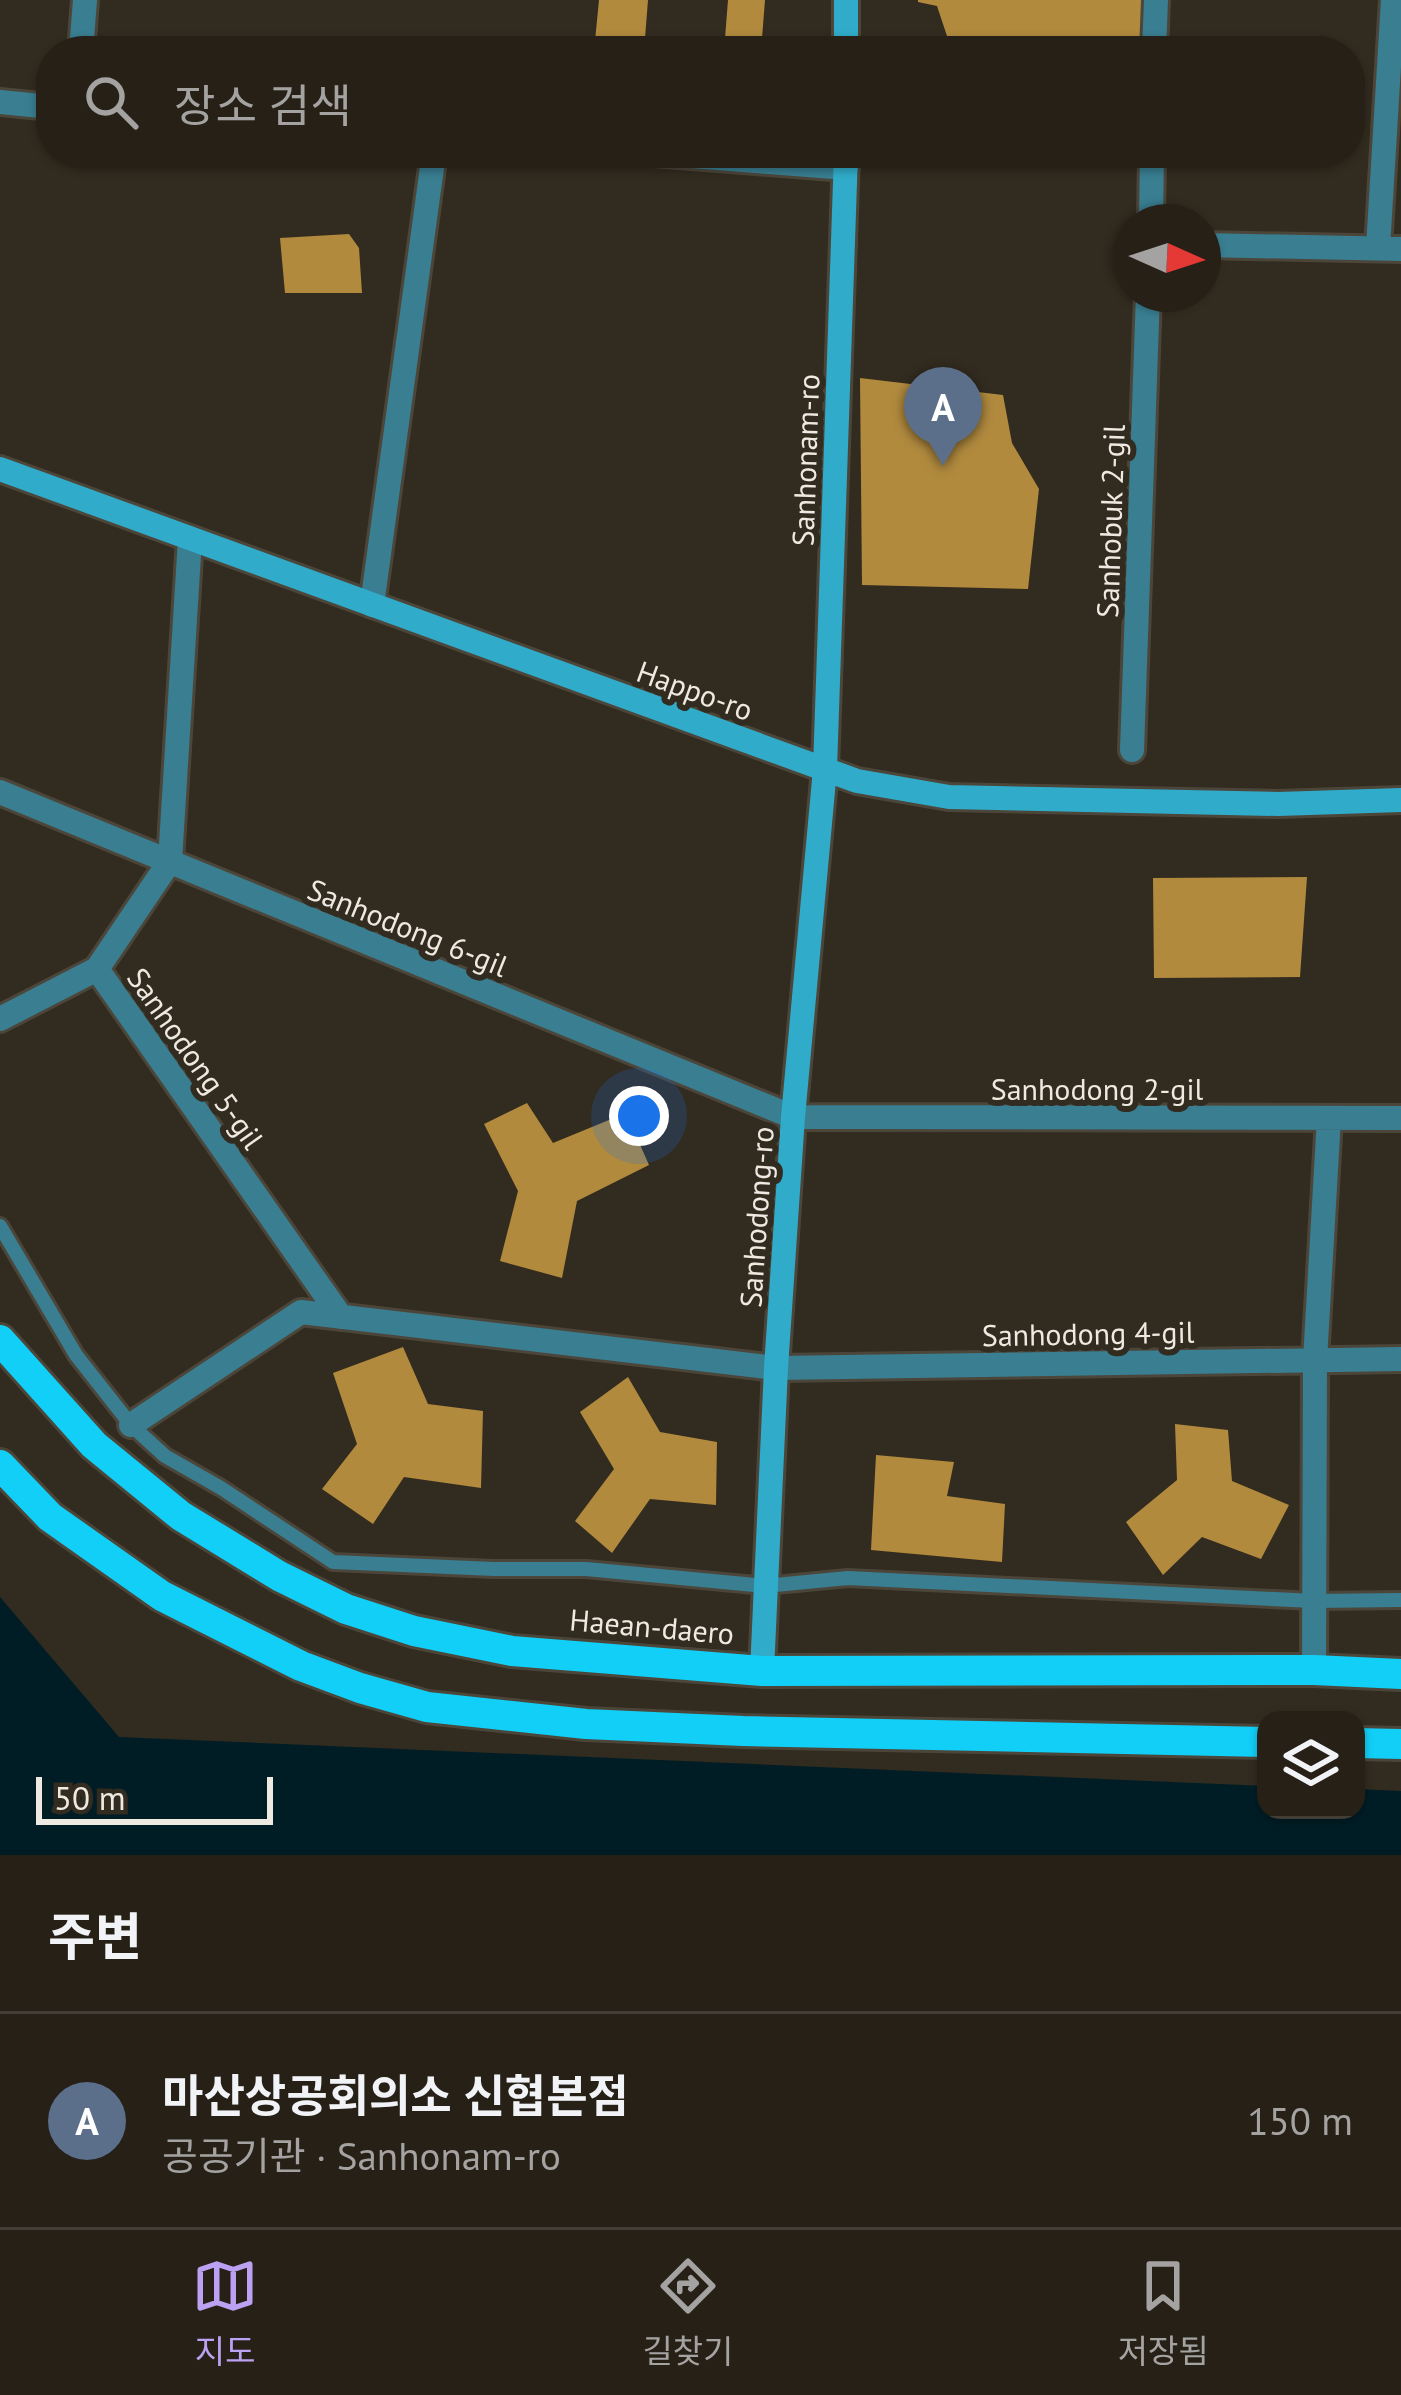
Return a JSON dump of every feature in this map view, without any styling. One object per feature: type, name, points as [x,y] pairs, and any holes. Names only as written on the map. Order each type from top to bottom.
[{"type":"main road","points":[[846,0],[846,36]]},
{"type":"main road","name":"Sanhonam-ro","points":[[825,769],[846,168]]},
{"type":"main road","name":"Happo-ro","points":[[0,469],[857,781],[949,797],[1278,804],[1401,800]]},
{"type":"main road","name":"Sanhodong-ro","points":[[762,1671],[776,1367],[825,769]]},
{"type":"main road","name":"Haean-daero","points":[[0,1340],[94,1445],[181,1516],[279,1576],[346,1609],[414,1631],[512,1651],[762,1671],[1401,1674]]},
{"type":"main road","points":[[0,1465],[50,1517],[162,1596],[301,1666],[427,1707],[586,1724],[721,1730],[1257,1742]]},
{"type":"main road","points":[[1365,1744],[1401,1744]]},
{"type":"street","points":[[82,36],[85,0]]},
{"type":"street","points":[[1155,36],[1156,0]]},
{"type":"street","points":[[1221,245],[1390,249],[1393,0]]},
{"type":"street","points":[[0,103],[36,105]]},
{"type":"street","points":[[372,605],[432,168]]},
{"type":"street","points":[[1151,204],[1152,168]]},
{"type":"street","name":"Sanhobuk 2-gil","points":[[1132,750],[1147,312]]},
{"type":"street","points":[[170,861],[190,539]]},
{"type":"street","name":"Sanhodong 6-gil","points":[[0,792],[794,1117]]},
{"type":"street","name":"Sanhodong 5-gil","points":[[170,861],[97,969],[341,1317]]},
{"type":"street","points":[[0,1019],[97,969]]},
{"type":"street","name":"Sanhodong 2-gil","points":[[794,1117],[1401,1118]]},
{"type":"street","points":[[1314,1670],[1315,1360],[1329,1118]]},
{"type":"street","name":"Sanhodong 4-gil","points":[[130,1425],[301,1312],[776,1367],[1401,1359]]},
{"type":"lane","points":[[0,1226],[76,1355],[130,1425],[165,1456],[333,1562],[586,1569],[765,1586],[848,1578],[1313,1601],[1401,1600]]},
{"type":"water","points":[[0,1597],[119,1737],[1257,1786],[1257,1819],[1365,1819],[1365,1789],[1401,1791],[1401,1855],[0,1855]]},
{"type":"building","points":[[599,0],[648,0],[645,36],[595,36]]},
{"type":"building","points":[[728,0],[765,0],[762,36],[725,36]]},
{"type":"building","points":[[1142,0],[1141,36],[947,36],[937,6],[918,2]]},
{"type":"building","points":[[349,234],[359,248],[362,293],[285,293],[280,238]]},
{"type":"building","points":[[860,378],[1003,395],[1012,443],[1039,489],[1028,589],[862,585]]},
{"type":"building","points":[[1307,877],[1300,977],[1154,978],[1153,878]]},
{"type":"building","points":[[527,1103],[553,1143],[626,1113],[649,1165],[577,1201],[562,1278],[500,1261],[518,1191],[484,1124]]},
{"type":"building","points":[[403,1347],[428,1404],[483,1411],[481,1488],[404,1477],[373,1524],[322,1489],[357,1444],[333,1373]]},
{"type":"building","points":[[628,1377],[660,1432],[717,1442],[716,1505],[650,1499],[612,1553],[575,1521],[614,1469],[580,1412]]},
{"type":"building","points":[[1175,1424],[1228,1430],[1232,1481],[1289,1505],[1261,1559],[1202,1537],[1163,1575],[1126,1522],[1177,1480]]},
{"type":"building","points":[[876,1455],[954,1462],[947,1496],[1005,1504],[1002,1562],[871,1550]]},
{"type":"place","name":"마산상공회의소 신협본점","points":[[943,466]]}]
